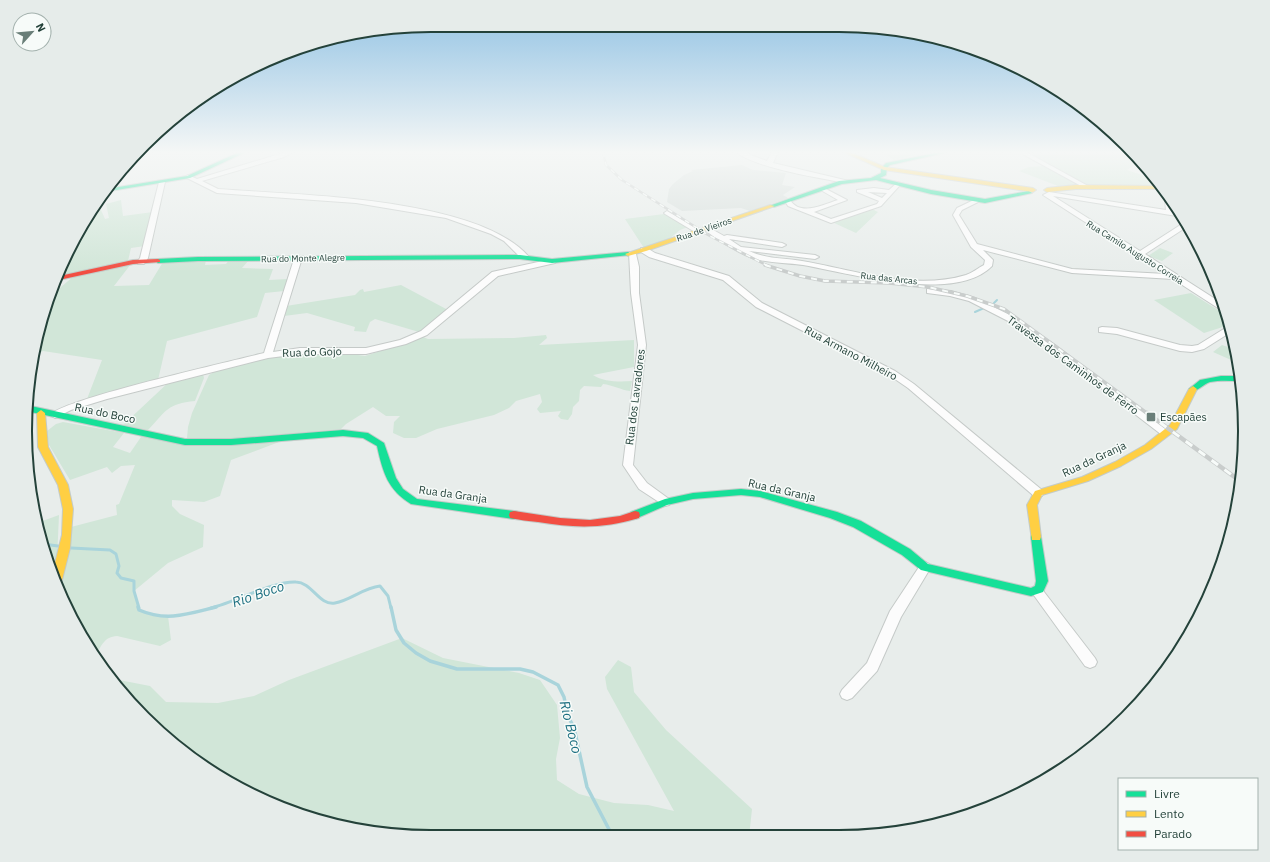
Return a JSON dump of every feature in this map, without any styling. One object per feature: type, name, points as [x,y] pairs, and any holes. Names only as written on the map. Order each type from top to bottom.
[{"type":"street","points":[[141,262],[144,258],[160,192]]},
{"type":"street","points":[[221,192],[356,201],[447,216],[493,233],[506,240],[525,257]]},
{"type":"street","name":"Rua de Vieiros","points":[[552,261],[632,254],[813,192]]},
{"type":"street","points":[[807,212],[844,200],[828,192]]},
{"type":"street","points":[[862,192],[883,201]]},
{"type":"street","points":[[788,201],[790,205],[831,222],[879,205],[891,192]]},
{"type":"street","name":"Rua de Vieiros","points":[[932,192],[990,202],[1032,192]]},
{"type":"street","points":[[1047,193],[1051,192]]},
{"type":"street","points":[[1047,193],[1174,214]]},
{"type":"street","name":"Rua Camilo Augusto Correia","points":[[1047,193],[1139,255],[1217,304]]},
{"type":"street","name":"Rua das Arcas","points":[[706,228],[757,257],[802,263],[886,279],[943,283],[970,277],[988,266],[989,260],[974,245],[956,215],[959,209],[978,200]]},
{"type":"street","points":[[1168,205],[1169,213]]},
{"type":"street","points":[[668,213],[696,231]]},
{"type":"street","points":[[1139,255],[1182,227]]},
{"type":"street","points":[[723,238],[784,246]]},
{"type":"street","points":[[974,245],[1072,271],[1173,277]]},
{"type":"street","points":[[742,249],[747,248],[815,257]]},
{"type":"street","name":"Rua Armano Milheiro","points":[[644,250],[652,255],[726,278],[759,305],[892,373],[911,386],[1038,493]]},
{"type":"street","name":"Rua dos Lavradores","points":[[632,254],[635,268],[635,293],[642,344],[628,465],[643,486],[665,502]]},
{"type":"street","name":"Rua do Monte Alegre","points":[[62,278],[141,262],[198,259],[525,257],[552,261]]},
{"type":"street","points":[[757,257],[776,266]]},
{"type":"street","points":[[268,355],[298,258]]},
{"type":"street","name":"Rua do Gojo","points":[[55,415],[68,408],[104,397],[268,355],[300,351],[366,350],[403,342],[424,333],[495,274],[552,261]]},
{"type":"street","name":"Travessa dos Caminhos de Ferro","points":[[930,291],[938,291],[966,299],[1011,318],[1069,359],[1166,433]]},
{"type":"street","points":[[1212,301],[1216,300]]},
{"type":"street","points":[[1102,330],[1117,331],[1180,348],[1192,349],[1201,347],[1225,332]]},
{"type":"street","name":"Rua da Granja","points":[[1038,493],[1054,490],[1107,469],[1148,447],[1175,426],[1197,385],[1212,379],[1235,379]]},
{"type":"street","name":"Rua do Boco","points":[[33,410],[179,441]]},
{"type":"street","points":[[42,413],[43,446],[59,474],[65,490],[66,506],[64,553],[58,573]]},
{"type":"street","points":[[42,430],[54,419],[55,415]]},
{"type":"street","name":"Rua da Granja","points":[[179,441],[208,443],[343,433],[365,435],[381,446],[390,480],[402,496],[415,502],[579,524],[606,524],[633,516],[665,502],[693,496],[741,492],[779,499],[833,514],[857,524],[900,548],[925,567],[1024,591],[1037,591]]},
{"type":"street","points":[[1038,493],[1032,505],[1042,580],[1041,587],[1037,591],[1090,662]]},
{"type":"street","points":[[847,694],[872,667],[894,615],[925,567]]},
{"type":"shaded area","points":[[669,192],[787,192],[783,195],[788,198],[750,211],[741,208],[682,211],[667,202]]},
{"type":"green space","points":[[121,200],[123,216],[153,212],[145,246],[131,248],[128,261],[63,275],[83,234],[85,234],[85,231],[100,208],[105,219],[109,218],[106,204]]},
{"type":"green space","points":[[872,209],[878,212],[856,233],[832,222]]},
{"type":"green space","points":[[664,214],[672,216],[688,227],[680,230],[669,239],[644,248],[625,219]]},
{"type":"green space","points":[[1160,248],[1173,253],[1162,261],[1148,256]]},
{"type":"green space","points":[[206,260],[205,265],[226,264],[229,260],[249,260],[242,268],[273,269],[269,280],[288,279],[284,291],[265,293],[257,317],[167,341],[158,380],[87,399],[102,360],[43,351],[40,353],[58,290],[74,276],[131,264],[114,286],[149,285],[163,262]]},
{"type":"green space","points":[[401,285],[448,310],[419,332],[375,319],[370,322],[366,332],[354,331],[355,327],[307,313],[284,316],[286,306],[355,295],[363,289],[364,292]]},
{"type":"green space","points":[[1191,293],[1219,311],[1224,327],[1204,333],[1154,300]]},
{"type":"green space","points":[[546,335],[547,338],[539,345],[634,340],[634,367],[593,375],[607,380],[632,381],[630,391],[603,384],[601,387],[584,386],[580,390],[579,401],[573,407],[572,414],[568,420],[561,419],[558,416],[561,411],[540,413],[537,409],[542,402],[540,394],[516,401],[509,408],[494,415],[437,429],[416,438],[404,438],[393,433],[394,422],[400,416],[386,416],[373,407],[346,424],[341,429],[229,439],[187,438],[192,413],[209,375],[219,369],[291,354],[344,353],[365,356],[423,337],[428,339],[514,338]]},
{"type":"green space","points":[[1222,345],[1229,347],[1231,360],[1213,352]]},
{"type":"green space","points":[[203,374],[204,378],[195,401],[179,404],[168,409],[148,430],[123,425],[170,381]]},
{"type":"green space","points":[[63,422],[124,433],[113,447],[130,453],[141,437],[279,442],[231,460],[220,496],[204,502],[172,500],[172,506],[180,514],[204,525],[203,547],[168,563],[134,591],[139,610],[153,616],[168,616],[171,640],[160,646],[117,636],[106,640],[98,652],[85,630],[62,584],[71,527],[117,515],[116,505],[119,504],[135,465],[121,466],[112,473],[107,467],[70,480],[49,445],[47,431],[56,424]]},
{"type":"green space","points":[[59,515],[57,559],[55,565],[46,534],[43,521]]},
{"type":"green space","points":[[402,638],[443,658],[519,673],[540,680],[557,705],[560,738],[556,759],[557,780],[579,794],[614,803],[648,805],[674,811],[607,689],[605,677],[618,660],[631,667],[634,692],[666,730],[752,809],[750,830],[431,830],[379,827],[353,822],[303,809],[278,800],[231,777],[188,748],[168,731],[149,713],[119,680],[150,686],[166,702],[218,703],[254,696],[289,680]]},
{"type":"waterway","points":[[994,303],[997,300]]},
{"type":"waterway","points":[[975,312],[984,308]]},
{"type":"waterway","name":"Rio Boco","points":[[49,545],[58,546]]},
{"type":"waterway","name":"Rio Boco","points":[[71,548],[110,550],[116,554],[119,566],[117,573],[121,578],[134,581],[134,591],[139,608]]},
{"type":"waterway","name":"Rio Boco","points":[[211,608],[265,588],[296,582],[307,586],[320,598],[329,603],[335,603],[368,589],[380,586],[388,596],[391,608]]},
{"type":"waterway","name":"Rio Boco","points":[[138,607],[139,610],[159,616],[178,616],[216,607]]},
{"type":"waterway","name":"Rio Boco","points":[[391,607],[396,630],[404,643],[416,653],[430,661],[457,669],[520,669],[533,672],[558,685],[564,697],[568,716],[574,728],[587,787],[609,830]]},
{"type":"railway","points":[[641,192],[708,235],[768,266]]},
{"type":"railway","points":[[768,266],[800,276],[825,281],[889,283],[928,287],[967,296],[1004,309],[1148,414]]},
{"type":"railway","points":[[1147,413],[1235,478]]},
{"type":"traffic: fast","points":[[772,206],[812,192]]},
{"type":"traffic: fast","points":[[932,192],[985,201],[1029,193]]},
{"type":"traffic: fast","points":[[158,261],[198,259],[520,257],[552,261],[628,254]]},
{"type":"traffic: fast","points":[[1193,389],[1209,380],[1221,378],[1235,379]]},
{"type":"traffic: fast","points":[[33,409],[185,442],[231,442],[343,433],[365,435],[381,445],[385,463],[395,485],[407,497],[415,502],[514,515]]},
{"type":"traffic: fast","points":[[635,515],[665,502],[693,496],[741,492],[760,494],[833,515],[857,524],[906,552],[925,567],[1031,592],[1039,589],[1042,581],[1036,537]]},
{"type":"traffic: slow","points":[[628,254],[644,250],[772,206]]},
{"type":"traffic: slow","points":[[1036,537],[1032,505],[1038,493],[1085,479],[1118,464],[1148,447],[1174,427],[1193,389]]},
{"type":"traffic: slow","points":[[41,413],[43,447],[63,485],[68,509],[67,535],[58,573]]},
{"type":"traffic: jam","points":[[62,277],[133,262],[158,261]]},
{"type":"traffic: jam","points":[[514,515],[560,522],[590,524],[605,523],[635,515]]},
{"type":"place","name":"Escapães","points":[[1151,417]]}]
